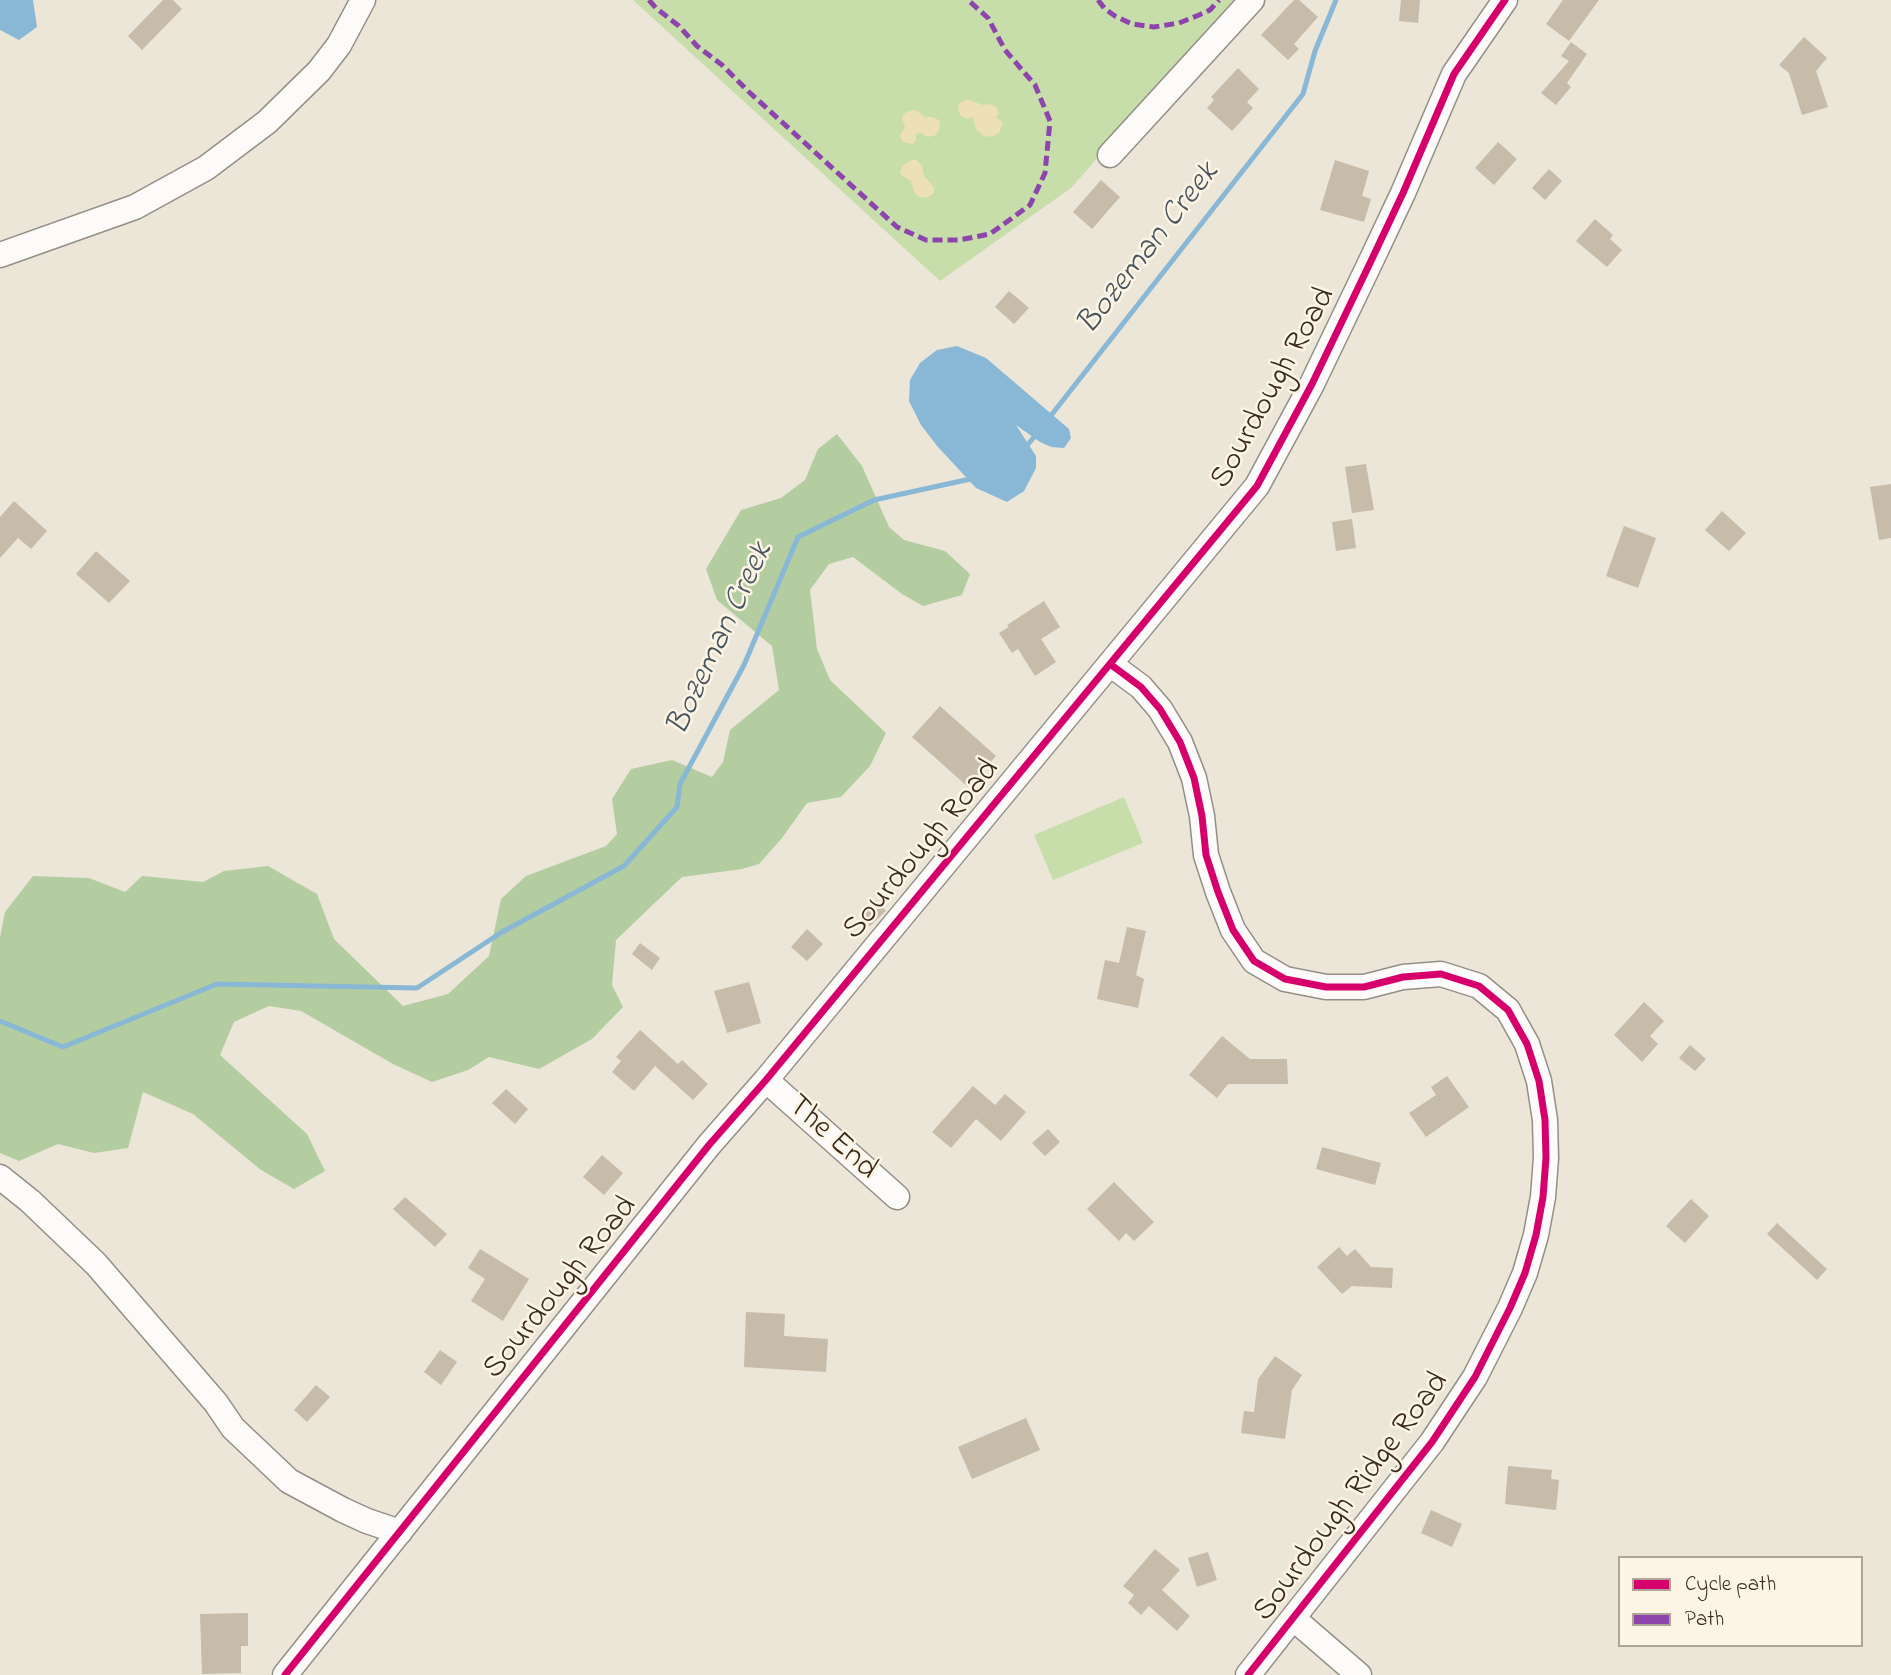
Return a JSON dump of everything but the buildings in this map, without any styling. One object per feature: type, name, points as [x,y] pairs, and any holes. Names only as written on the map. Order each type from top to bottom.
[{"type":"street","points":[[0,255],[135,207],[206,168],[267,122],[319,71],[339,45],[363,0]]},
{"type":"street","points":[[1110,155],[1252,0]]},
{"type":"street","name":"Sourdough Road","points":[[285,1675],[709,1145],[766,1080],[1257,486],[1312,384],[1382,239],[1454,74],[1504,0]]},
{"type":"street","name":"Sourdough Ridge Road","points":[[1110,664],[1141,687],[1160,709],[1180,741],[1194,778],[1206,855],[1218,892],[1233,930],[1254,961],[1285,979],[1326,987],[1364,987],[1403,977],[1441,974],[1479,986],[1508,1010],[1527,1044],[1539,1081],[1545,1120],[1543,1197],[1536,1236],[1525,1273],[1510,1308],[1475,1377],[1433,1442],[1248,1675]]},
{"type":"street","name":"The End","points":[[766,1080],[897,1197]]},
{"type":"street","points":[[0,1177],[30,1200],[96,1264],[216,1403],[233,1428],[289,1481],[343,1510],[400,1532]]},
{"type":"street","points":[[1294,1619],[1359,1675]]},
{"type":"green space","points":[[633,0],[1237,0],[1071,188],[940,281]]},
{"type":"green space","points":[[837,434],[862,466],[889,527],[904,540],[945,551],[970,574],[962,595],[923,606],[902,594],[853,557],[829,564],[810,590],[817,649],[830,680],[886,733],[870,766],[841,797],[807,803],[759,864],[742,869],[682,877],[616,940],[612,985],[623,1007],[592,1039],[539,1069],[489,1057],[468,1070],[432,1082],[393,1064],[301,1011],[269,1006],[234,1022],[220,1055],[307,1134],[325,1171],[294,1189],[261,1170],[193,1114],[143,1092],[128,1148],[94,1153],[58,1144],[19,1161],[0,1153],[0,937],[5,912],[33,876],[89,878],[125,892],[142,876],[203,882],[224,871],[268,866],[317,894],[334,939],[403,1006],[448,994],[489,956],[501,899],[526,876],[606,846],[617,834],[612,799],[631,769],[672,760],[712,777],[723,762],[730,730],[779,690],[772,646],[717,600],[706,569],[741,510],[781,498],[805,480],[818,449]]},
{"type":"green space","points":[[1124,797],[1143,843],[1053,880],[1034,835]]},
{"type":"sand","points":[[967,99],[997,107],[999,114],[996,117],[1003,123],[999,133],[991,137],[984,136],[976,129],[973,117],[966,119],[960,115],[959,105]]},
{"type":"sand","points":[[912,110],[918,111],[924,117],[939,120],[940,127],[936,135],[928,137],[919,132],[913,144],[903,142],[900,136],[905,127],[902,118]]},
{"type":"sand","points":[[912,160],[922,165],[924,176],[934,187],[934,193],[930,196],[918,196],[911,181],[901,175],[903,165]]},
{"type":"water","points":[[0,0],[33,0],[37,27],[19,40],[0,30]]},
{"type":"water","points":[[957,346],[986,358],[1069,429],[1071,438],[1064,448],[1051,447],[1040,442],[1016,425],[1036,456],[1036,468],[1024,491],[1007,502],[976,488],[921,425],[909,401],[910,380],[920,363],[937,350]]},
{"type":"waterway","name":"Bozeman Creek","points":[[1049,418],[1303,94],[1315,51],[1336,0]]},
{"type":"waterway","name":"Bozeman Creek","points":[[1025,448],[1039,431]]},
{"type":"waterway","name":"Bozeman Creek","points":[[0,1021],[63,1047],[217,984],[417,988],[502,932],[624,866],[677,807],[680,784],[744,665],[798,537],[874,500],[975,478]]},
{"type":"marked path","points":[[649,0],[897,227],[926,240],[959,240],[990,234],[1030,205],[1045,173],[1050,121],[1035,85],[1005,50],[988,18],[968,0]]},
{"type":"marked path","points":[[1098,0],[1115,16],[1132,24],[1154,27],[1179,23],[1199,15],[1210,10],[1219,0]]},
{"type":"cycle path","points":[[285,1675],[709,1145],[766,1080],[1257,486],[1312,384],[1371,261],[1454,74],[1505,0]]},
{"type":"cycle path","points":[[1110,664],[1141,687],[1160,709],[1180,742],[1194,778],[1206,855],[1218,892],[1233,930],[1254,961],[1285,979],[1326,987],[1364,987],[1403,977],[1441,974],[1479,986],[1508,1010],[1527,1044],[1539,1081],[1545,1120],[1543,1197],[1536,1235],[1525,1273],[1510,1308],[1475,1377],[1432,1442],[1248,1675]]}]
